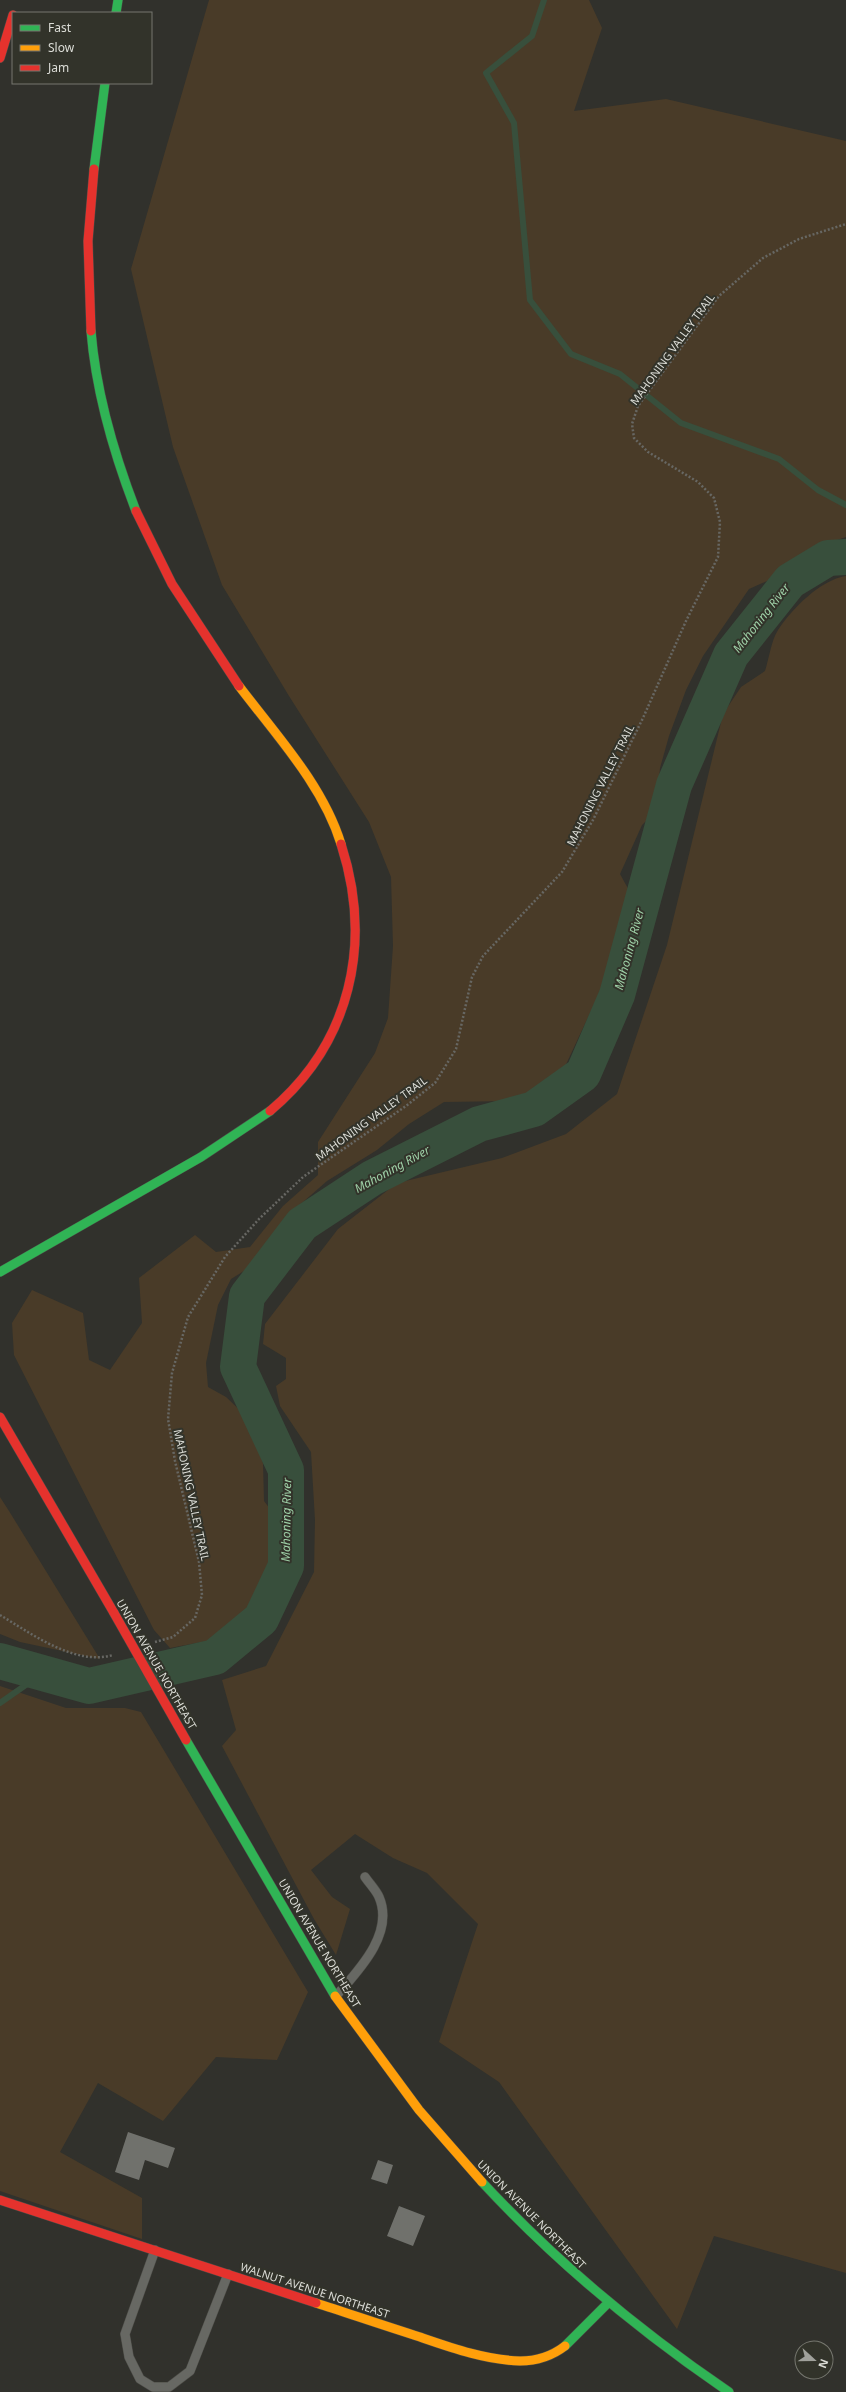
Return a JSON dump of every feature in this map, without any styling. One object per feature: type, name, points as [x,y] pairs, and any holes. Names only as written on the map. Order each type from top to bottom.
[{"type":"main road","points":[[116,12],[118,0]]},
{"type":"main road","points":[[0,58],[12,18]]},
{"type":"main road","points":[[0,1272],[234,1137],[282,1101],[307,1074],[335,1030],[351,981],[357,944],[356,899],[351,870],[336,828],[306,777],[226,668],[170,581],[143,527],[116,458],[95,371],[87,282],[90,193],[105,84]]},
{"type":"main road","name":"UNION AVENUE NORTHEAST","points":[[0,1417],[186,1740],[336,1996],[416,2105],[459,2157],[536,2238],[608,2303],[672,2353],[729,2392]]},
{"type":"main road","name":"WALNUT AVENUE NORTHEAST","points":[[0,2200],[453,2348],[497,2359],[530,2361],[553,2354],[570,2341],[608,2303]]},
{"type":"lane","points":[[336,1996],[363,1963],[381,1932],[383,1920],[379,1898],[365,1877]]},
{"type":"lane","points":[[155,2250],[125,2334],[129,2357],[140,2379],[153,2387],[169,2388],[190,2371],[228,2274]]},
{"type":"path","name":"MAHONING VALLEY TRAIL","points":[[151,1643],[172,1637],[195,1618],[202,1595],[199,1562],[175,1460],[168,1419],[172,1373],[188,1317],[225,1257],[259,1219],[303,1177],[400,1110],[435,1083],[456,1049],[472,977],[483,956],[562,872],[593,820],[643,718],[686,621],[718,557],[720,522],[714,498],[698,482],[648,452],[634,438],[632,424],[638,406],[719,296],[763,258],[800,239],[846,224]]},
{"type":"path","points":[[0,1615],[68,1652],[100,1659],[114,1654]]},
{"type":"shaded area","points":[[209,0],[589,0],[602,28],[574,111],[666,99],[846,141],[846,537],[828,543],[801,557],[776,577],[749,589],[703,656],[686,690],[669,736],[660,768],[656,811],[642,825],[620,874],[637,905],[624,954],[609,987],[591,1011],[561,1075],[518,1101],[444,1102],[409,1124],[377,1150],[327,1181],[287,1216],[257,1263],[231,1279],[218,1305],[206,1363],[208,1387],[226,1397],[247,1417],[263,1463],[264,1501],[276,1517],[279,1559],[258,1607],[242,1625],[207,1641],[170,1648],[154,1630],[14,1355],[12,1323],[32,1290],[83,1313],[89,1360],[110,1370],[142,1323],[139,1278],[195,1235],[216,1252],[250,1247],[283,1206],[318,1175],[318,1142],[375,1053],[388,1018],[393,946],[391,877],[369,822],[289,696],[222,585],[173,447],[131,269]]},
{"type":"shaded area","points":[[846,576],[846,2273],[714,2236],[677,2329],[499,2082],[439,2042],[478,1924],[427,1873],[393,1858],[355,1834],[311,1870],[332,1897],[350,1909],[336,1955],[314,1919],[222,1746],[236,1730],[222,1680],[266,1666],[314,1572],[315,1520],[311,1452],[280,1406],[276,1386],[286,1379],[286,1358],[263,1344],[265,1324],[338,1229],[397,1183],[502,1158],[566,1134],[617,1094],[667,945],[723,714],[741,687],[765,671],[776,634],[791,613],[817,589],[826,583]]},
{"type":"shaded area","points":[[0,1497],[100,1659],[20,1642],[0,1634]]},
{"type":"shaded area","points":[[0,1686],[66,1708],[125,1708],[141,1712],[308,1992],[277,2060],[216,2057],[163,2121],[98,2083],[60,2152],[142,2198],[142,2239],[0,2191]]},
{"type":"building","points":[[128,2132],[175,2148],[168,2168],[145,2160],[139,2180],[115,2172]]},
{"type":"building","points":[[378,2160],[393,2165],[387,2184],[371,2179]]},
{"type":"building","points":[[399,2206],[425,2216],[413,2246],[387,2236]]},
{"type":"waterway","points":[[544,0],[532,36],[486,73],[514,123],[530,300],[571,354],[620,374],[681,423],[779,459],[818,490],[846,505]]},
{"type":"waterway","name":"Mahoning River","points":[[0,1661],[89,1686],[215,1657],[261,1619],[286,1566],[286,1470],[238,1367],[247,1296],[302,1224],[372,1178],[479,1124],[534,1109],[583,1074],[617,995],[674,785],[731,655],[790,581],[828,558],[846,557]]},
{"type":"waterway","points":[[0,1703],[43,1673]]},
{"type":"traffic: fast","points":[[116,12],[118,0]]},
{"type":"traffic: fast","points":[[94,169],[105,84]]},
{"type":"traffic: fast","points":[[91,331],[93,354],[107,423],[120,468],[136,511]]},
{"type":"traffic: fast","points":[[0,1272],[201,1157],[270,1111]]},
{"type":"traffic: fast","points":[[186,1740],[335,1996]]},
{"type":"traffic: fast","points":[[482,2182],[510,2212],[569,2268],[631,2320],[729,2392]]},
{"type":"traffic: fast","points":[[565,2346],[608,2303]]},
{"type":"traffic: slow","points":[[239,686],[283,742],[311,781],[323,801],[341,844]]},
{"type":"traffic: slow","points":[[335,1996],[419,2110],[482,2182]]},
{"type":"traffic: slow","points":[[316,2303],[482,2356],[507,2360],[532,2360],[555,2353],[565,2346]]},
{"type":"traffic: jam","points":[[0,58],[12,18]]},
{"type":"traffic: jam","points":[[91,331],[88,241],[94,169]]},
{"type":"traffic: jam","points":[[136,511],[172,584],[239,686]]},
{"type":"traffic: jam","points":[[270,1111],[298,1084],[320,1055],[336,1023],[348,989],[354,954],[355,918],[350,881],[341,844]]},
{"type":"traffic: jam","points":[[0,1417],[114,1613]]},
{"type":"traffic: jam","points":[[114,1613],[186,1740]]},
{"type":"traffic: jam","points":[[0,2200],[316,2303]]}]
